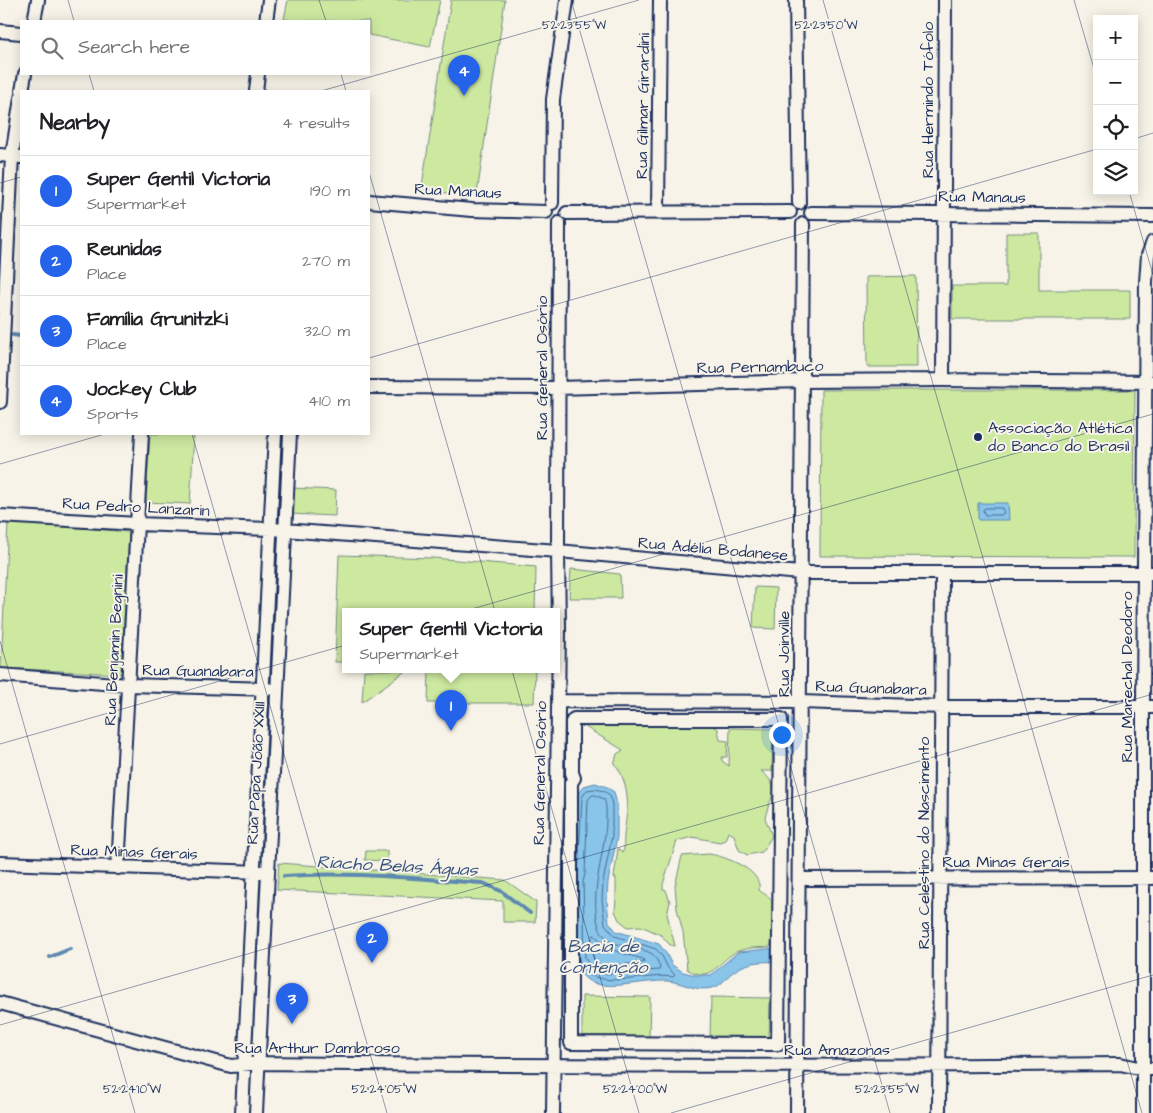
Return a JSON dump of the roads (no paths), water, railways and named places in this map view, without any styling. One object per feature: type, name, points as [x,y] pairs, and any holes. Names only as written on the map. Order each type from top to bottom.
[{"type":"street","points":[[34,20],[38,0]]},
{"type":"street","points":[[266,20],[269,0]]},
{"type":"street","points":[[567,0],[553,99],[549,221],[563,218],[794,208],[806,205],[807,219],[793,222],[794,208],[796,0]]},
{"type":"street","name":"Rua Gilmar Girardini","points":[[658,213],[660,0]]},
{"type":"street","name":"Rua Hermindo Tófolo","points":[[943,380],[944,0]]},
{"type":"street","points":[[0,30],[20,33]]},
{"type":"street","points":[[22,90],[25,75]]},
{"type":"street","points":[[256,90],[258,75]]},
{"type":"street","points":[[0,402],[11,156],[20,104]]},
{"type":"street","name":"Rua Manaus","points":[[370,201],[472,210],[549,207]]},
{"type":"street","points":[[549,207],[562,204],[563,218]]},
{"type":"street","name":"Rua Manaus","points":[[807,219],[943,213],[1153,216]]},
{"type":"street","name":"Rua General Osório","points":[[559,608],[558,388],[563,218]]},
{"type":"street","name":"Rua Joinville","points":[[797,1113],[802,382],[807,219]]},
{"type":"street","name":"Rua Marechal Deodoro","points":[[1143,1113],[1148,1069],[1148,255],[1153,242]]},
{"type":"street","name":"Rua Pernambuco","points":[[370,387],[558,388],[943,380],[1149,382]]},
{"type":"street","name":"Rua Benjamin Begnini","points":[[118,868],[142,435]]},
{"type":"street","points":[[275,437],[290,438]]},
{"type":"street","name":"Rua Papa João XXIII","points":[[256,1113],[259,1063],[254,1010],[252,935],[261,872],[276,689],[275,597],[271,529],[275,437]]},
{"type":"street","name":"Rua Papa João XXIII","points":[[242,1113],[244,1066],[266,936],[261,872],[262,689],[285,530],[290,438]]},
{"type":"street","name":"Rua Pedro Lanzarin","points":[[0,516],[271,529]]},
{"type":"street","name":"Rua Adélia Bodanese","points":[[271,529],[558,551],[800,573],[1148,573]]},
{"type":"street","name":"Rua Celestino do Nascimento","points":[[939,1113],[942,573]]},
{"type":"street","name":"Rua General Osório","points":[[553,1113],[558,673]]},
{"type":"street","name":"Rua Guanabara","points":[[0,675],[129,685],[276,689]]},
{"type":"street","name":"Rua Guanabara","points":[[558,701],[801,702],[942,707],[1148,707]]},
{"type":"street","points":[[574,719],[781,719],[778,1044],[572,1043],[571,783],[574,778],[572,773],[572,722],[574,719]]},
{"type":"street","points":[[261,731],[274,731]]},
{"type":"street","name":"Rua Minas Gerais","points":[[0,863],[261,872]]},
{"type":"street","name":"Rua Minas Gerais","points":[[799,879],[1148,878]]},
{"type":"street","points":[[252,935],[266,936]]},
{"type":"street","name":"Rua Arthur Dambroso","points":[[0,1003],[232,1066],[259,1063],[553,1066]]},
{"type":"street","points":[[1120,1064],[1148,1055]]},
{"type":"street","points":[[1120,1064],[1148,1069]]},
{"type":"street","name":"Rua Amazonas","points":[[553,1066],[1120,1064]]},
{"type":"water","points":[[978,503],[1008,503],[1009,520],[978,520]]},
{"type":"water","name":"Bacia de Contenção","points":[[595,783],[607,787],[614,792],[617,804],[617,837],[608,882],[607,900],[609,922],[616,931],[659,944],[672,965],[683,972],[696,975],[711,975],[738,952],[777,948],[777,962],[748,964],[733,972],[718,986],[706,989],[667,981],[609,986],[593,983],[584,977],[574,961],[577,795],[584,786]]},
{"type":"waterway","points":[[13,335],[20,336]]},
{"type":"waterway","name":"Riacho Belas Águas","points":[[284,876],[334,874],[483,883],[501,891],[530,913]]},
{"type":"waterway","name":"Riacho Belas Águas","points":[[50,957],[70,949]]},
{"type":"place","name":"Jockey Club","points":[[464,96]]},
{"type":"place","name":"Associação Atlética do Banco do Brasil","points":[[978,437]]},
{"type":"place","name":"Super Gentil Victoria","points":[[451,731]]},
{"type":"place","name":"Reunidas","points":[[372,963]]},
{"type":"place","name":"Família Grunitzki","points":[[292,1024]]}]
